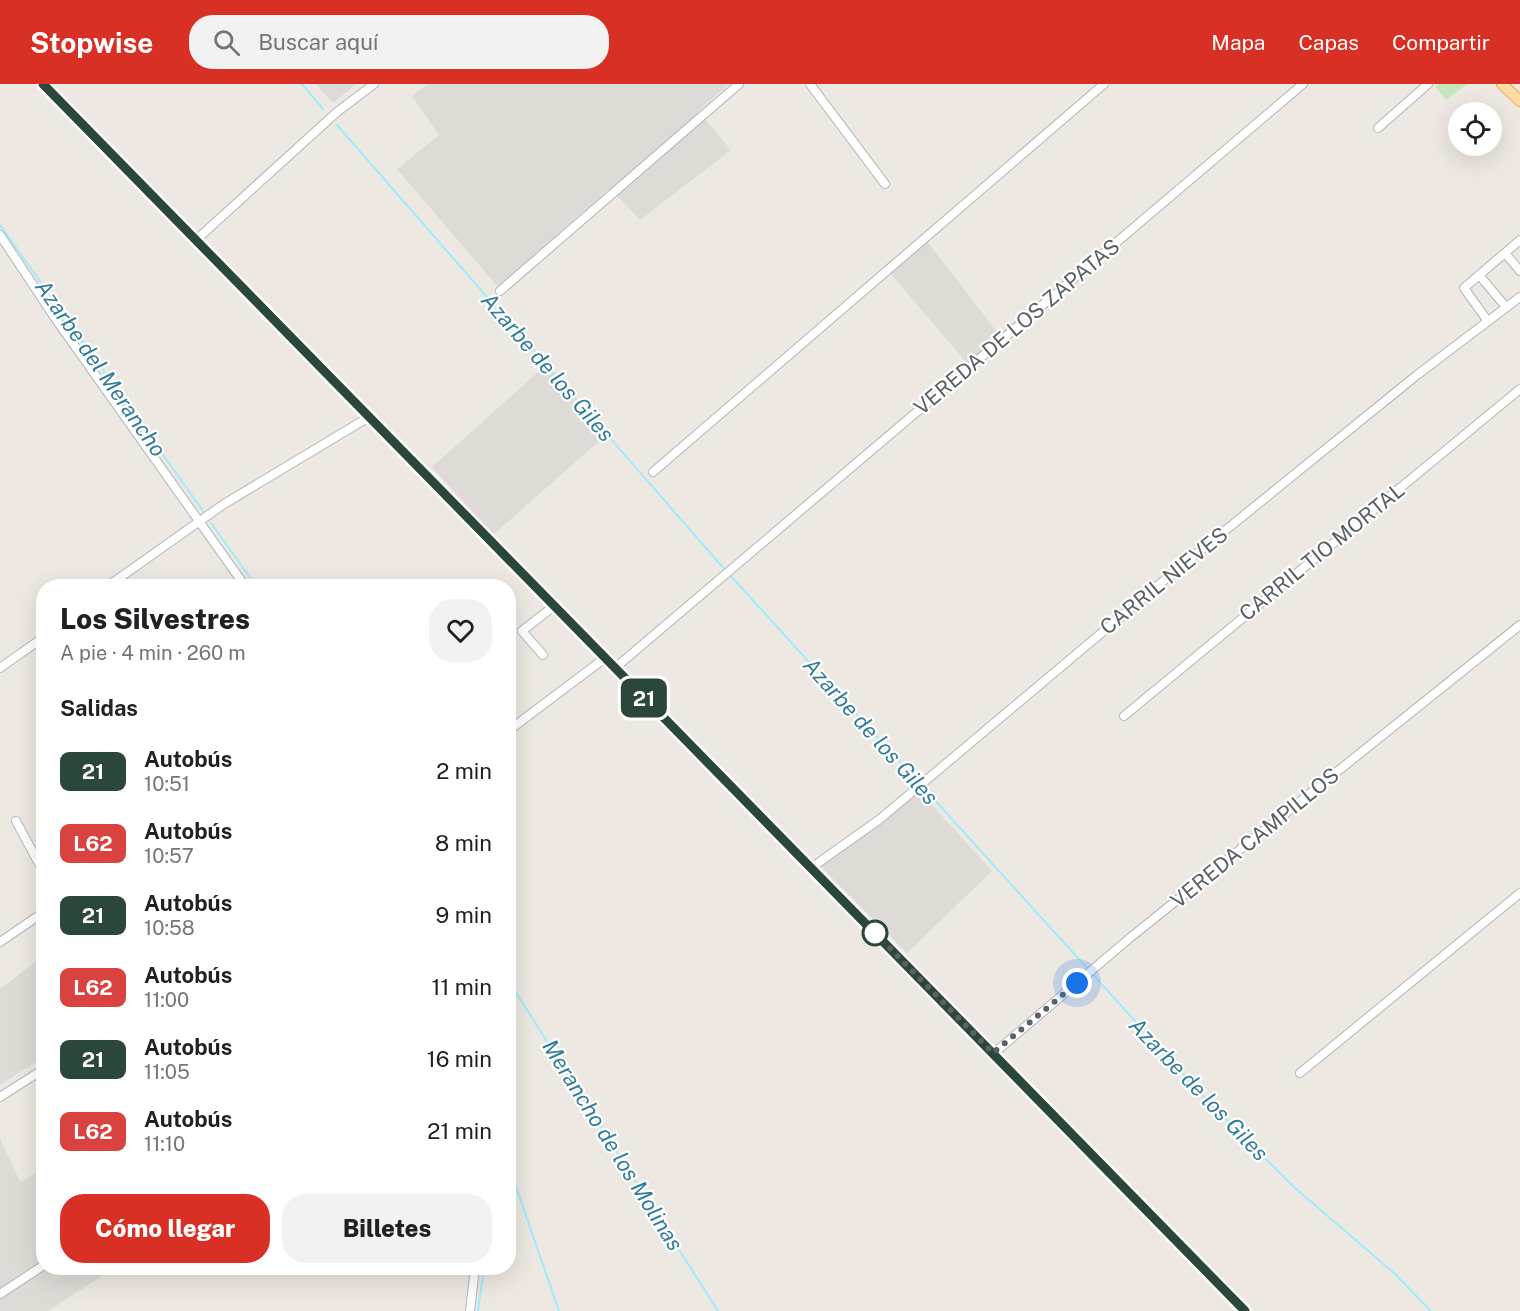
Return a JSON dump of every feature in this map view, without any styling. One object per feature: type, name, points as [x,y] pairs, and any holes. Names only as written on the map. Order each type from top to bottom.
[{"type":"main road","points":[[1502,84],[1520,102]]},
{"type":"street","points":[[43,84],[1245,1311]]},
{"type":"street","points":[[196,240],[337,112],[374,84]]},
{"type":"street","points":[[500,291],[740,84]]},
{"type":"street","points":[[810,84],[885,184]]},
{"type":"street","points":[[653,472],[1104,84]]},
{"type":"street","name":"VEREDA DE LOS ZAPATAS","points":[[615,668],[1303,84]]},
{"type":"street","points":[[1378,128],[1428,84]]},
{"type":"street","points":[[0,235],[55,318],[240,579]]},
{"type":"street","points":[[1487,320],[1464,288],[1504,253],[1518,244]]},
{"type":"street","points":[[1504,253],[1520,271]]},
{"type":"street","points":[[1479,275],[1506,307]]},
{"type":"street","name":"CARRIL NIEVES","points":[[811,868],[880,819],[1174,572],[1487,320],[1520,297]]},
{"type":"street","name":"CARRIL TIO MORTAL","points":[[1124,716],[1520,389]]},
{"type":"street","points":[[118,579],[224,504],[369,417]]},
{"type":"street","points":[[543,655],[522,631],[554,606]]},
{"type":"street","name":"VEREDA CAMPILLOS","points":[[993,1053],[1131,937],[1520,625]]},
{"type":"street","points":[[0,668],[36,643]]},
{"type":"street","points":[[516,725],[605,658]]},
{"type":"street","points":[[16,821],[36,858]]},
{"type":"street","points":[[1300,1073],[1520,893]]},
{"type":"street","points":[[0,942],[36,917]]},
{"type":"street","points":[[0,1097],[36,1074]]},
{"type":"street","points":[[0,1294],[36,1270]]},
{"type":"street","points":[[470,1311],[474,1275]]},
{"type":"shaded area","points":[[316,84],[356,84],[333,103]]},
{"type":"shaded area","points":[[428,84],[729,84],[698,111],[731,150],[640,220],[610,188],[498,287],[397,169],[439,135],[412,96]]},
{"type":"shaded area","points":[[922,235],[1000,336],[967,363],[884,266]]},
{"type":"shaded area","points":[[546,365],[607,434],[493,535],[432,467]]},
{"type":"shaded area","points":[[920,792],[992,871],[907,953],[821,867]]},
{"type":"shaded area","points":[[36,961],[36,1062],[0,1085],[0,989]]},
{"type":"shaded area","points":[[0,1138],[20,1182],[36,1173],[36,1275],[103,1275],[48,1311],[0,1311]]},
{"type":"green space","points":[[1439,84],[1467,84],[1446,100],[1435,87]]},
{"type":"waterway","name":"Azarbe de los Giles","points":[[302,84],[323,109]]},
{"type":"waterway","name":"Azarbe de los Giles","points":[[337,125],[726,571]]},
{"type":"waterway","name":"Azarbe del Merancho","points":[[0,225],[203,511]]},
{"type":"waterway","name":"Azarbe del Merancho","points":[[211,523],[251,579]]},
{"type":"waterway","name":"Azarbe de los Giles","points":[[730,575],[918,782]]},
{"type":"waterway","name":"Azarbe de los Giles","points":[[922,786],[1203,1096],[1295,1188],[1394,1273],[1431,1311]]},
{"type":"waterway","name":"Merancho de los Molinas","points":[[516,993],[718,1311]]},
{"type":"waterway","name":"Azarbe del Merancho","points":[[516,1187],[559,1311]]},
{"type":"waterway","points":[[478,1311],[483,1275]]},
{"type":"bus line","name":"21","points":[[43,84],[1245,1311]]},
{"type":"route","points":[[875,933],[993,1053],[1077,983]]}]
